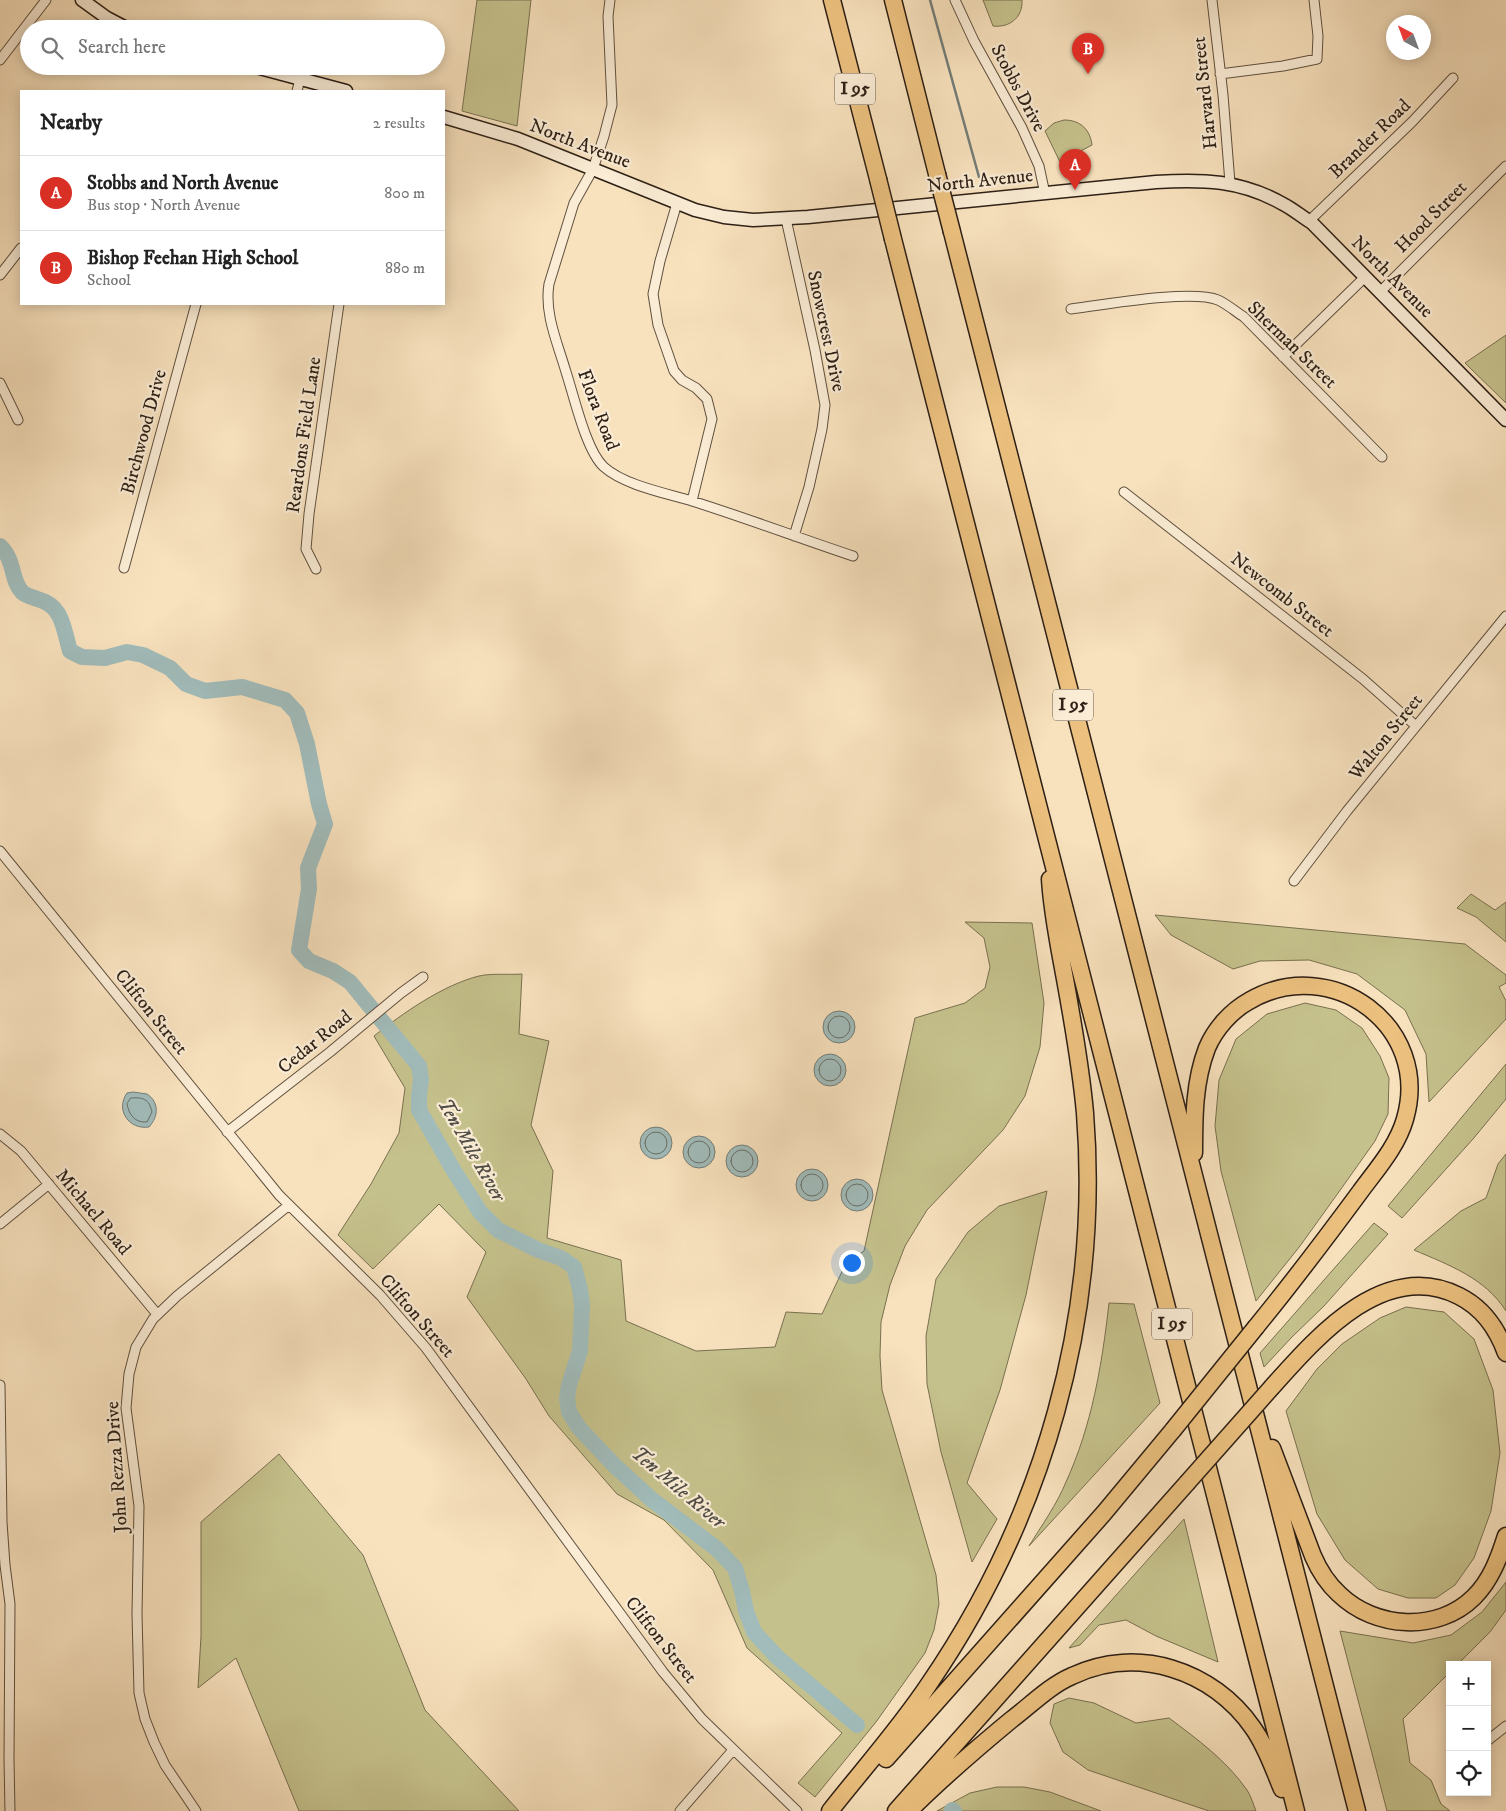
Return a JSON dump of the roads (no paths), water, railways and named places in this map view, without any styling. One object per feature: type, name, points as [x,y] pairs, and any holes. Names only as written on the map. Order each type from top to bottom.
[{"type":"highway","name":"I 95","points":[[832,0],[1296,1811]]},
{"type":"highway","name":"I 95","points":[[892,0],[1357,1811]]},
{"type":"highway","points":[[836,1809],[929,1684],[982,1598],[1012,1538],[1034,1484],[1048,1444],[1066,1380],[1083,1273],[1087,1214],[1087,1147],[1078,1059],[1051,906],[1047,837]]},
{"type":"highway","points":[[836,1809],[1083,1536],[1173,1430],[1256,1327],[1390,1151],[1401,1132],[1407,1111],[1409,1099],[1408,1073],[1396,1038],[1382,1018],[1352,996],[1316,985],[1278,988],[1256,997],[1236,1010],[1213,1036],[1200,1070],[1194,1112],[1194,1177]]},
{"type":"highway","points":[[896,1811],[1272,1387],[1315,1340],[1339,1318],[1375,1297],[1390,1291],[1422,1286],[1438,1289],[1455,1294],[1481,1311],[1492,1323],[1506,1353]]},
{"type":"highway","points":[[1254,1412],[1278,1461],[1317,1565],[1339,1594],[1364,1611],[1383,1618],[1411,1622],[1434,1620],[1455,1611],[1473,1598],[1487,1581],[1498,1559],[1506,1536]]},
{"type":"highway","points":[[909,1811],[1048,1690],[1071,1676],[1084,1671],[1123,1663],[1150,1664],[1176,1670],[1200,1680],[1221,1693],[1246,1718],[1259,1737],[1292,1811]]},
{"type":"main road","points":[[82,0],[111,20]]},
{"type":"main road","points":[[274,75],[299,85],[338,90]]},
{"type":"main road","name":"North Avenue","points":[[445,117],[518,139],[695,210],[753,220],[786,219],[1182,180],[1230,183],[1256,191],[1283,204],[1308,222],[1506,420]]},
{"type":"street","points":[[31,20],[46,0]]},
{"type":"street","name":"Flora Road","points":[[610,0],[608,16],[612,105],[593,169],[574,203],[549,284],[547,298],[555,336],[593,452],[603,467],[632,483],[692,501],[853,556]]},
{"type":"street","name":"Stobbs Drive","points":[[955,0],[974,41],[1022,128],[1039,166],[1045,194]]},
{"type":"street","name":"Harvard Street","points":[[1212,0],[1230,183]]},
{"type":"street","points":[[1220,74],[1283,66],[1317,59],[1318,36],[1314,0]]},
{"type":"street","points":[[0,60],[20,34]]},
{"type":"street","name":"Brander Road","points":[[1308,222],[1412,122],[1453,78]]},
{"type":"street","name":"Hood Street","points":[[1380,292],[1506,166]]},
{"type":"street","points":[[677,203],[653,294],[658,324],[674,370],[682,380],[696,388],[707,399],[712,419],[692,501]]},
{"type":"street","name":"Snowcrest Drive","points":[[786,219],[816,350],[825,405],[809,487],[794,536]]},
{"type":"street","points":[[0,275],[20,249]]},
{"type":"street","points":[[1283,357],[1365,277]]},
{"type":"street","name":"Sherman Street","points":[[1071,309],[1156,299],[1194,297],[1218,300],[1244,317],[1382,457]]},
{"type":"street","name":"Birchwood Drive","points":[[124,568],[196,305]]},
{"type":"street","name":"Reardons Field Lane","points":[[316,568],[306,549],[309,514],[331,352],[340,305]]},
{"type":"street","points":[[0,383],[18,420]]},
{"type":"street","name":"Newcomb Street","points":[[1124,492],[1363,679],[1416,726]]},
{"type":"street","name":"Walton Street","points":[[1294,881],[1347,811],[1506,616]]},
{"type":"street","name":"Clifton Street","points":[[0,851],[227,1132],[289,1205],[380,1295],[422,1342],[657,1665],[702,1719],[797,1811]]},
{"type":"street","name":"Cedar Road","points":[[227,1132],[423,977]]},
{"type":"street","name":"Michael Road","points":[[0,1134],[21,1151],[158,1314]]},
{"type":"street","points":[[0,1224],[49,1184]]},
{"type":"street","name":"John Rezza Drive","points":[[196,1811],[165,1765],[145,1719],[139,1692],[137,1614],[140,1506],[126,1408],[129,1374],[136,1347],[153,1319],[177,1296],[289,1205]]},
{"type":"street","points":[[0,1385],[2,1522],[10,1604],[10,1811]]},
{"type":"street","points":[[1491,1739],[1506,1726]]},
{"type":"street","points":[[680,1811],[733,1750]]},
{"type":"water","points":[[839,1011],[851,1015],[855,1027],[851,1039],[839,1043],[827,1039],[823,1027],[827,1015]]},
{"type":"water","points":[[830,1054],[842,1058],[846,1070],[842,1082],[830,1086],[818,1082],[814,1070],[818,1058]]},
{"type":"water","points":[[127,1093],[147,1094],[156,1105],[155,1118],[149,1127],[135,1125],[126,1118],[123,1112],[124,1099]]},
{"type":"water","points":[[656,1127],[668,1131],[672,1143],[668,1155],[656,1159],[644,1155],[640,1143],[644,1131]]},
{"type":"water","points":[[699,1136],[711,1140],[715,1152],[711,1164],[699,1168],[687,1164],[683,1152],[687,1140]]},
{"type":"water","points":[[742,1145],[754,1149],[758,1161],[754,1173],[742,1177],[730,1173],[726,1161],[730,1149]]},
{"type":"water","points":[[812,1169],[824,1173],[828,1185],[824,1197],[812,1201],[800,1197],[796,1185],[800,1173]]},
{"type":"water","points":[[857,1179],[869,1183],[873,1195],[869,1207],[857,1211],[845,1207],[841,1195],[845,1183]]},
{"type":"waterway","points":[[930,0],[979,177]]},
{"type":"waterway","name":"Ten Mile River","points":[[0,546],[11,564],[16,582],[22,592],[47,603],[57,612],[63,624],[70,651],[82,657],[105,658],[127,652],[143,655],[170,668],[186,684],[205,691],[242,687],[285,700],[297,713],[307,744],[325,824],[308,868],[309,889],[299,950],[309,961],[333,971],[350,982],[419,1066],[421,1079],[419,1110],[480,1212],[498,1230],[538,1250],[561,1258],[574,1267],[582,1306],[580,1351],[569,1385],[567,1398],[569,1412],[579,1428],[614,1465],[651,1499],[717,1549],[735,1568],[746,1611],[754,1632],[777,1657],[857,1725]]},
{"type":"place","name":"Bishop Feehan High School","points":[[1088,74]]},
{"type":"place","name":"Stobbs and North Avenue","points":[[1075,190]]}]
